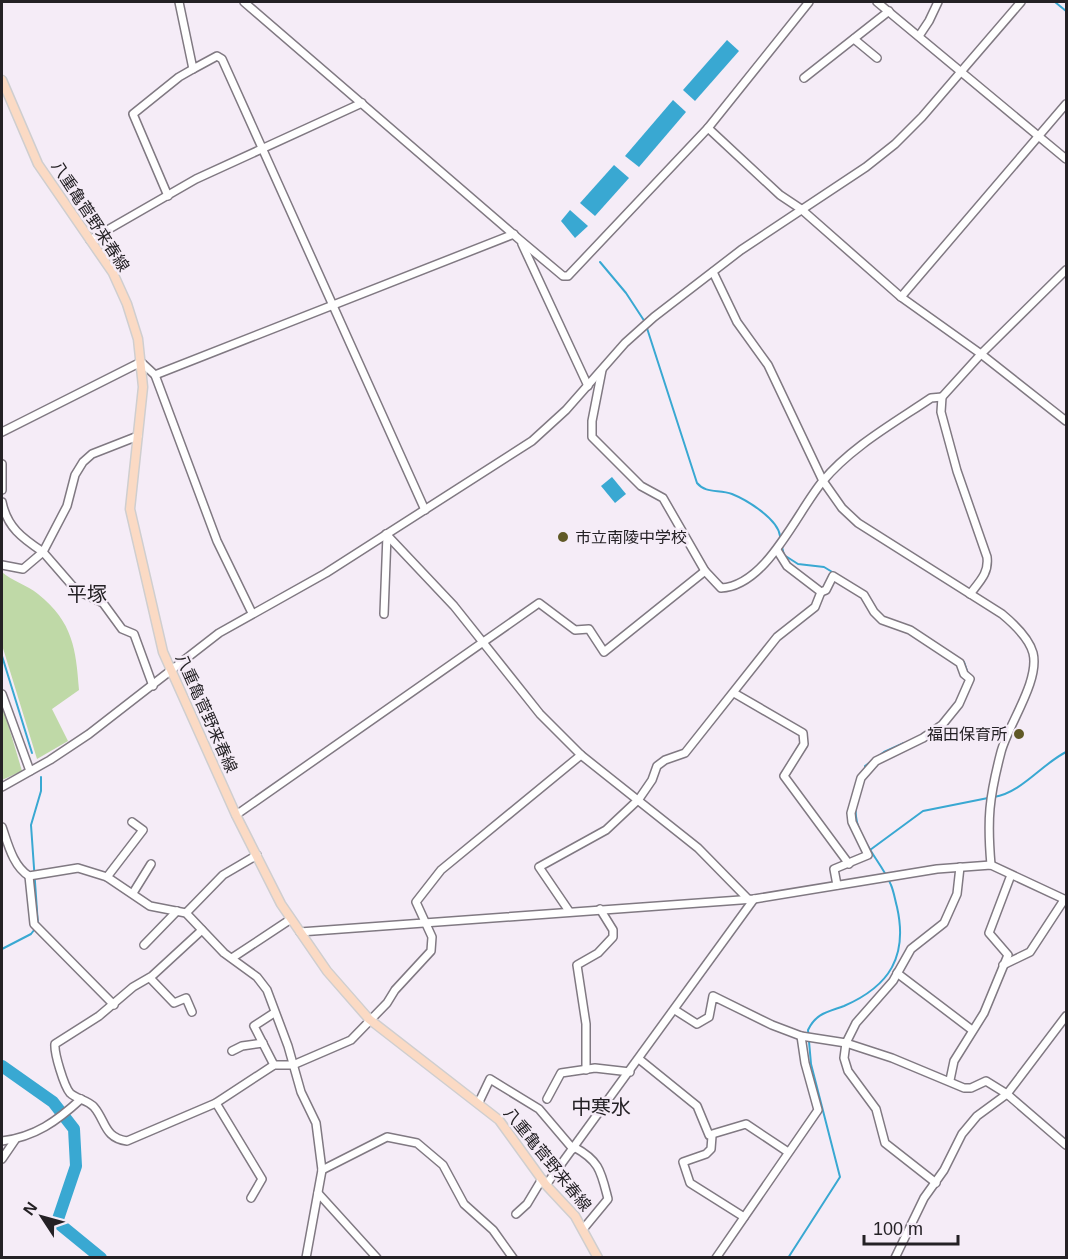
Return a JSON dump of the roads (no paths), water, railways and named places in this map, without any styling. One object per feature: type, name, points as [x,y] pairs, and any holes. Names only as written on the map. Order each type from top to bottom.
[{"type":"main road","name":"八重亀菅野来春線","points":[[2,84],[38,164],[113,273],[127,304],[138,339],[143,387],[130,509],[160,640],[171,672],[236,815],[291,919],[327,971],[369,1019],[403,1048],[479,1102],[517,1141],[544,1182],[584,1228],[598,1257]]},
{"type":"street","points":[[179,2],[193,69]]},
{"type":"street","points":[[244,2],[563,276],[568,276],[708,128],[809,2]]},
{"type":"street","points":[[877,2],[1040,135],[1066,159]]},
{"type":"street","points":[[919,36],[930,21],[938,2]]},
{"type":"street","points":[[2,787],[88,734],[219,633],[326,573],[532,441],[650,321],[713,272],[801,209],[866,167],[895,144],[1021,2]]},
{"type":"street","points":[[804,78],[889,11]]},
{"type":"street","points":[[854,39],[877,58]]},
{"type":"street","points":[[168,196],[133,114],[179,77],[217,56],[222,58],[264,149],[425,510]]},
{"type":"street","points":[[90,240],[196,179],[362,103]]},
{"type":"street","points":[[901,297],[1066,104]]},
{"type":"street","points":[[708,128],[780,195],[801,209],[901,297],[981,354],[1066,421]]},
{"type":"street","points":[[155,375],[334,303],[517,237]]},
{"type":"street","points":[[517,237],[588,386]]},
{"type":"street","points":[[970,594],[986,574],[987,557],[941,412],[942,398],[981,354],[1066,270]]},
{"type":"street","points":[[713,272],[737,322],[768,365],[823,481],[850,517],[1014,624],[1033,653],[1033,664],[1026,691],[1001,751],[988,808],[992,865]]},
{"type":"street","points":[[2,432],[141,362],[155,375],[217,542],[252,614]]},
{"type":"street","points":[[603,368],[592,421],[592,437],[641,486],[663,498],[705,571],[721,588],[729,587],[762,567],[777,550],[779,543],[823,481],[876,436],[931,398],[942,398]]},
{"type":"street","points":[[2,565],[23,569],[43,552],[67,506],[75,475],[83,462],[92,454],[138,436]]},
{"type":"street","points":[[2,464],[2,490]]},
{"type":"street","points":[[2,502],[5,519],[13,529],[43,552],[76,590],[103,603],[122,629],[134,634],[153,686]]},
{"type":"street","points":[[384,615],[386,535]]},
{"type":"street","points":[[386,535],[454,606],[540,714],[581,755],[639,799],[698,849],[751,899]]},
{"type":"street","points":[[777,550],[787,566],[821,591]]},
{"type":"street","points":[[236,815],[540,603],[575,630],[589,630],[604,652],[705,571]]},
{"type":"street","points":[[821,591],[826,590],[833,576],[859,591],[878,617],[910,630],[960,663],[964,674],[970,679],[966,692],[942,725],[923,738],[876,761],[861,778],[851,813],[852,822],[868,855],[834,869],[837,885]]},
{"type":"street","points":[[569,911],[539,867],[606,830],[639,799],[652,780],[657,766],[665,760],[686,753],[777,637],[815,607],[821,591]]},
{"type":"street","points":[[734,693],[803,733],[804,744],[784,776],[849,864]]},
{"type":"street","points":[[2,694],[30,771]]},
{"type":"street","points":[[202,930],[150,978],[133,987],[114,1005],[55,1044],[54,1052],[69,1092],[94,1107],[112,1136],[128,1141],[216,1103],[274,1065],[293,1065],[351,1040],[387,1003],[395,990],[431,951],[432,937],[416,902],[441,870],[581,755]]},
{"type":"street","points":[[107,877],[143,830],[132,822]]},
{"type":"street","points":[[2,827],[17,866],[29,876],[34,924],[114,1005]]},
{"type":"street","points":[[186,913],[224,875],[257,855]]},
{"type":"street","points":[[133,893],[151,864]]},
{"type":"street","points":[[300,932],[751,899],[960,867],[992,865],[1065,900],[1030,952],[1003,965]]},
{"type":"street","points":[[936,1183],[885,1143],[872,1102],[845,1064],[846,1043],[866,1010],[887,988],[911,949],[936,930],[952,910],[957,894],[960,867]]},
{"type":"street","points":[[29,876],[78,868],[107,877],[150,906],[186,913],[232,958],[257,977],[267,990],[301,1092],[316,1123],[322,1170],[306,1257]]},
{"type":"street","points":[[950,1080],[954,1061],[984,1013],[1003,965],[1007,951],[990,936],[989,928],[1011,875]]},
{"type":"street","points":[[516,1214],[573,1148],[630,1072],[751,899]]},
{"type":"street","points":[[586,1070],[586,1024],[577,965],[598,953],[613,937],[613,930],[600,909]]},
{"type":"street","points":[[144,945],[177,911]]},
{"type":"street","points":[[232,958],[291,919]]},
{"type":"street","points":[[897,973],[972,1030]]},
{"type":"street","points":[[150,978],[174,1003],[186,998],[192,1011]]},
{"type":"street","points":[[675,1010],[697,1024],[709,1017],[714,996],[772,1025],[801,1036],[846,1043],[950,1080],[964,1088],[971,1088],[986,1081],[1007,1094],[1066,1144]]},
{"type":"street","points":[[274,1013],[254,1026],[274,1065]]},
{"type":"street","points":[[896,1257],[924,1198],[936,1183],[962,1134],[977,1116],[1007,1094],[1066,1018]]},
{"type":"street","points":[[716,1257],[818,1110],[805,1063],[801,1036]]},
{"type":"street","points":[[232,1051],[242,1046],[262,1043]]},
{"type":"street","points":[[639,1059],[697,1106],[704,1125],[712,1136],[711,1149],[706,1154],[683,1162],[690,1184],[744,1217]]},
{"type":"street","points":[[547,1099],[559,1075],[608,1068],[630,1072]]},
{"type":"street","points":[[479,1102],[490,1079],[539,1109],[573,1148],[594,1160],[601,1171],[608,1199],[584,1228]]},
{"type":"street","points":[[2,1141],[15,1140],[36,1133],[58,1119],[81,1099]]},
{"type":"street","points":[[216,1103],[262,1179],[251,1198]]},
{"type":"street","points":[[712,1136],[746,1124],[788,1152]]},
{"type":"street","points":[[322,1170],[387,1137],[417,1143],[443,1164],[465,1204],[492,1230],[513,1257]]},
{"type":"street","points":[[2,1159],[15,1140]]},
{"type":"street","points":[[318,1193],[377,1257]]},
{"type":"water","points":[[727,40],[739,51],[695,101],[683,90]]},
{"type":"water","points":[[673,100],[686,112],[639,167],[625,156]]},
{"type":"water","points":[[614,165],[629,178],[595,216],[580,203]]},
{"type":"water","points":[[570,210],[588,226],[575,238],[561,221]]},
{"type":"water","points":[[612,477],[626,494],[615,503],[601,486]]},
{"type":"waterway","points":[[1055,2],[1066,11]]},
{"type":"waterway","points":[[600,262],[626,293],[645,322],[697,483],[704,489],[732,494],[753,505],[774,523],[780,536]]},
{"type":"waterway","points":[[782,547],[784,555],[798,564],[824,567],[867,593]]},
{"type":"waterway","points":[[949,652],[964,662],[968,674]]},
{"type":"waterway","points":[[2,656],[32,753]]},
{"type":"waterway","points":[[865,771],[865,766],[884,752],[904,743]]},
{"type":"waterway","points":[[994,797],[1013,790],[1066,752]]},
{"type":"waterway","points":[[2,949],[31,934],[38,925],[31,825],[41,791],[41,777]]},
{"type":"waterway","points":[[870,850],[923,811],[988,798]]},
{"type":"waterway","points":[[788,1258],[840,1177],[811,1064],[808,1030],[819,1017],[860,998],[884,979],[897,955],[900,940],[900,925],[892,888],[858,827],[856,806]]},
{"type":"waterway","points":[[2,1066],[53,1102],[74,1129],[76,1166],[57,1222],[101,1258]]},
{"type":"place","name":"市立南陵中学校","points":[[563,537]]},
{"type":"place","name":"福田保育所","points":[[1019,734]]},
{"type":"district","name":"平塚","points":[[87,594]]},
{"type":"district","name":"中寒水","points":[[601,1107]]}]
